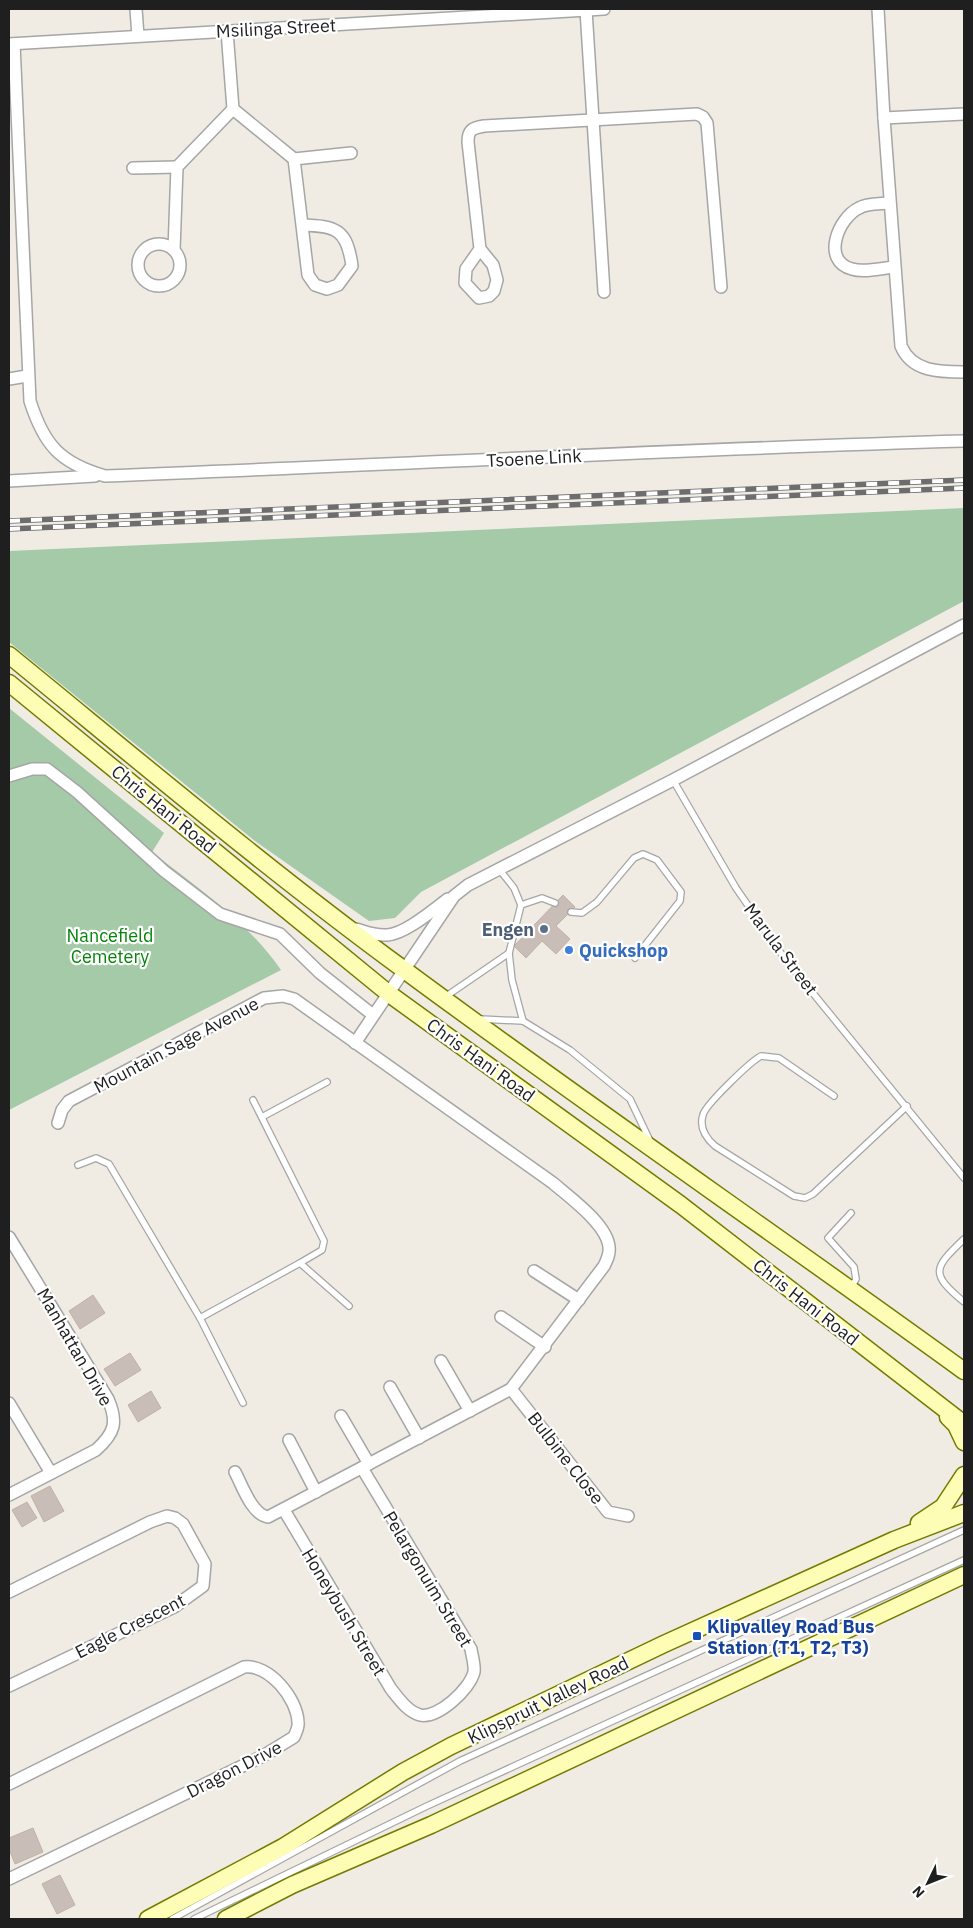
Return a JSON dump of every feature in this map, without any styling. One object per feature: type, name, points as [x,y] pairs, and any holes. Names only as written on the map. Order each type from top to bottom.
[{"type":"main road","name":"Chris Hani Road","points":[[9,655],[403,970],[964,1371]]},
{"type":"main road","name":"Chris Hani Road","points":[[9,684],[388,993],[681,1205],[964,1424]]},
{"type":"main road","points":[[928,1397],[956,1426],[964,1442]]},
{"type":"main road","points":[[894,1540],[943,1507],[964,1475]]},
{"type":"main road","name":"Klipspruit Valley Road","points":[[148,1919],[283,1846],[403,1772],[451,1746],[664,1644],[894,1540],[964,1513]]},
{"type":"main road","points":[[226,1919],[292,1885],[431,1825],[964,1575]]},
{"type":"street","points":[[136,9],[138,36]]},
{"type":"street","points":[[590,9],[592,121],[604,292]]},
{"type":"street","name":"Msilinga Street","points":[[11,44],[604,9]]},
{"type":"street","points":[[878,9],[894,267],[901,344],[906,355],[930,371],[964,372]]},
{"type":"street","points":[[227,30],[233,109],[294,159],[308,275],[316,285],[321,287],[327,288],[338,285],[352,266],[350,246],[342,234],[329,226],[302,225]]},
{"type":"street","points":[[9,379],[27,376],[11,44]]},
{"type":"street","points":[[174,250],[177,167],[233,109]]},
{"type":"street","points":[[480,249],[468,142],[470,131],[484,126],[695,114],[706,120],[721,287]]},
{"type":"street","points":[[884,118],[964,114]]},
{"type":"street","points":[[294,159],[351,152]]},
{"type":"street","points":[[133,168],[177,167]]},
{"type":"street","points":[[890,203],[863,206],[848,215],[837,233],[835,252],[839,261],[852,270],[894,267]]},
{"type":"street","name":"Tsoene Link","points":[[27,376],[30,401],[38,425],[57,453],[83,470],[105,476]]},
{"type":"street","name":"Tsoene Link","points":[[9,481],[749,447],[964,441]]},
{"type":"street","points":[[347,926],[374,935],[393,934],[498,867],[673,780],[964,625]]},
{"type":"street","points":[[9,776],[32,769],[47,769],[77,792],[164,871],[220,914],[280,934],[320,973],[373,1015]]},
{"type":"street","points":[[355,1043],[454,896]]},
{"type":"street","name":"Mountain Sage Avenue","points":[[58,1123],[62,1110],[69,1101],[264,998],[283,996],[294,999],[553,1182],[601,1228],[609,1249],[604,1266],[579,1300]]},
{"type":"street","name":"Manhattan Drive","points":[[9,1237],[108,1399],[114,1413],[112,1430],[108,1440],[96,1450],[9,1495]]},
{"type":"street","points":[[235,1472],[256,1512],[262,1517],[268,1517],[511,1389],[545,1347],[579,1300],[534,1271]]},
{"type":"street","points":[[501,1316],[545,1347]]},
{"type":"street","points":[[441,1361],[470,1410]]},
{"type":"street","points":[[390,1387],[418,1438]]},
{"type":"street","name":"Bulbine Close","points":[[511,1389],[608,1512],[628,1516]]},
{"type":"street","points":[[9,1403],[51,1473]]},
{"type":"street","points":[[341,1416],[365,1466]]},
{"type":"street","points":[[289,1440],[316,1492]]},
{"type":"street","name":"Pelargonuim Street","points":[[365,1466],[471,1649],[474,1671],[468,1685],[460,1694],[429,1716],[410,1710]]},
{"type":"street","name":"Honeybush Street","points":[[284,1510],[391,1690],[410,1710]]},
{"type":"street","name":"Eagle Crescent","points":[[9,1592],[150,1522],[167,1516],[183,1524],[205,1564],[203,1586],[174,1607],[9,1686]]},
{"type":"street","name":"Dragon Drive","points":[[9,1784],[244,1667],[259,1667],[273,1677],[294,1705],[298,1722],[294,1737],[263,1756],[9,1879]]},
{"type":"lane","name":"Marula Street","points":[[673,780],[736,888],[785,959],[964,1178]]},
{"type":"lane","points":[[571,912],[582,913],[597,902],[624,867],[634,858],[643,854],[658,860],[681,892],[680,901],[635,958]]},
{"type":"lane","points":[[498,867],[514,888],[521,905],[509,952],[512,980],[523,1021]]},
{"type":"lane","points":[[521,905],[542,898],[555,903]]},
{"type":"lane","points":[[444,998],[509,952]]},
{"type":"lane","points":[[473,1019],[523,1021],[570,1050],[630,1099],[654,1150]]},
{"type":"lane","points":[[834,1096],[779,1058],[762,1056],[709,1105],[702,1115],[702,1125],[707,1137],[715,1146],[794,1196],[805,1198],[813,1194],[907,1106]]},
{"type":"lane","points":[[262,1117],[327,1082]]},
{"type":"lane","points":[[200,1318],[300,1264],[322,1250],[324,1242],[253,1100]]},
{"type":"lane","points":[[78,1165],[96,1158],[109,1164],[200,1318],[243,1404]]},
{"type":"lane","points":[[850,1290],[856,1278],[855,1270],[828,1238],[851,1214]]},
{"type":"lane","points":[[964,1239],[944,1259],[938,1268],[940,1277],[948,1288],[964,1302]]},
{"type":"lane","points":[[300,1264],[349,1306]]},
{"type":"lane","name":"Klipspruit Valley Road","points":[[172,1919],[460,1761],[964,1530]]},
{"type":"lane","points":[[194,1919],[427,1806],[964,1560]]},
{"type":"green space","points":[[964,508],[964,601],[421,892],[395,918],[369,921],[255,841],[9,642],[9,551]]},
{"type":"green space","name":"Nancefield Cemetery","points":[[9,708],[164,833],[152,852],[238,921],[281,970],[9,1110]]},
{"type":"building","points":[[563,895],[575,907],[556,926],[570,939],[556,954],[542,941],[526,958],[514,946]]},
{"type":"building","points":[[93,1295],[105,1313],[80,1329],[69,1311]]},
{"type":"building","points":[[130,1353],[141,1370],[115,1386],[104,1369]]},
{"type":"building","points":[[151,1391],[161,1408],[138,1422],[128,1405]]},
{"type":"building","points":[[50,1486],[64,1511],[44,1522],[31,1496]]},
{"type":"building","points":[[27,1502],[37,1518],[22,1527],[12,1510]]},
{"type":"building","points":[[33,1828],[43,1852],[15,1864],[9,1849],[9,1838]]},
{"type":"building","points":[[60,1875],[75,1905],[57,1914],[42,1884]]},
{"type":"railway","points":[[9,521],[964,480]]},
{"type":"railway","points":[[9,529],[964,488]]},
{"type":"place","name":"Engen","points":[[544,929]]},
{"type":"place","name":"Quickshop","points":[[569,950]]},
{"type":"place","name":"Klipvalley Road Bus Station (T1, T2, T3)","points":[[697,1636]]}]
